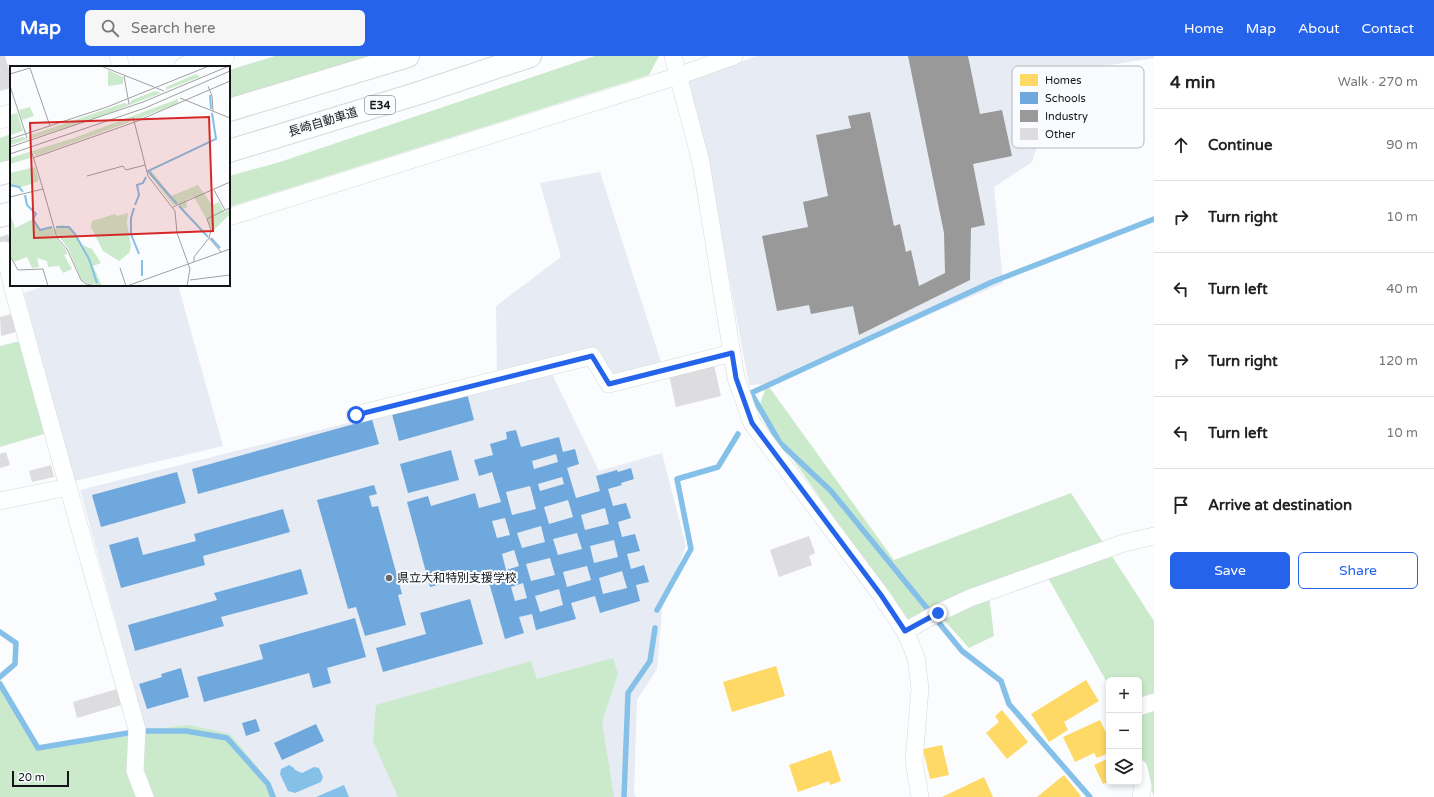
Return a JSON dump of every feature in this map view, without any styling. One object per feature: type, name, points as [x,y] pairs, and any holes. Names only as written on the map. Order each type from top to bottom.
[{"type":"highway","points":[[230,110],[408,56]]},
{"type":"highway","name":"長崎自動車道","points":[[230,151],[416,94],[530,56]]},
{"type":"highway","points":[[0,174],[10,171]]},
{"type":"highway","points":[[0,216],[10,213]]},
{"type":"street","points":[[118,56],[121,66]]},
{"type":"street","points":[[189,66],[224,56]]},
{"type":"street","points":[[673,56],[701,162],[736,378],[752,423],[876,589],[905,631],[916,657],[920,688],[914,762],[920,797]]},
{"type":"street","points":[[230,217],[678,76],[734,56]]},
{"type":"street","points":[[0,118],[10,115]]},
{"type":"street","points":[[4,250],[10,276]]},
{"type":"street","points":[[12,286],[137,729],[135,772],[144,797]]},
{"type":"street","points":[[356,415],[592,356],[609,384],[732,353]]},
{"type":"street","points":[[0,501],[68,487]]},
{"type":"street","points":[[905,631],[970,598],[1124,543],[1154,536]]},
{"type":"street","points":[[1142,706],[1154,702]]},
{"type":"street","points":[[1141,797],[1143,786],[1142,782]]},
{"type":"shaded area","points":[[757,56],[1154,56],[1154,58],[1104,66],[1012,66],[1012,148],[1036,148],[1032,162],[994,187],[1003,283],[767,384],[749,385],[708,162],[687,81]]},
{"type":"shaded area","points":[[600,172],[661,362],[611,375],[594,348],[497,373],[496,306],[561,257],[540,183]]},
{"type":"shaded area","points":[[44,286],[178,286],[223,446],[75,481],[24,293]]},
{"type":"shaded area","name":"県立大和特別支援学校","points":[[551,372],[599,471],[662,453],[686,546],[662,609],[657,669],[637,700],[634,793],[636,797],[277,797],[270,782],[189,725],[146,730],[80,490]]},
{"type":"green space","points":[[275,56],[369,56],[230,98],[230,70]]},
{"type":"green space","points":[[595,56],[659,56],[649,75],[230,207],[230,176],[280,162]]},
{"type":"green space","points":[[10,134],[10,162],[0,165],[0,138]]},
{"type":"green space","points":[[10,235],[10,252],[0,259],[0,238]]},
{"type":"green space","points":[[20,341],[44,434],[0,447],[0,346]]},
{"type":"green space","points":[[767,384],[894,560],[1071,493],[1154,621],[1154,797],[1142,760],[1142,677],[1106,677],[1106,681],[1043,569],[988,587],[994,636],[969,648],[935,610],[907,621],[758,410]]},
{"type":"green space","points":[[613,658],[618,674],[602,722],[614,797],[398,797],[373,741],[376,705],[531,661],[537,679]]},
{"type":"green space","points":[[0,679],[37,748],[128,736],[130,771],[138,797],[0,797]]},
{"type":"green space","points":[[189,725],[230,734],[270,782],[277,797],[150,797],[139,769],[146,730]]},
{"type":"water","points":[[289,765],[302,773],[314,767],[319,768],[323,777],[321,782],[295,793],[288,791],[280,774],[281,769]]},
{"type":"water","points":[[344,785],[349,797],[316,797]]},
{"type":"building: Homes","points":[[776,666],[785,696],[732,712],[723,682]]},
{"type":"building: Homes","points":[[1086,680],[1099,701],[1064,722],[1068,730],[1049,742],[1031,714]]},
{"type":"building: Homes","points":[[1002,710],[1028,742],[1007,759],[986,733],[999,722],[995,716]]},
{"type":"building: Homes","points":[[1100,720],[1106,733],[1106,754],[1097,758],[1094,753],[1075,762],[1063,737]]},
{"type":"building: Homes","points":[[942,745],[949,775],[930,779],[923,749]]},
{"type":"building: Homes","points":[[831,750],[841,781],[830,785],[829,781],[798,792],[789,765]]},
{"type":"building: Homes","points":[[1106,759],[1106,782],[1103,784],[1094,765]]},
{"type":"building: Homes","points":[[1064,775],[1081,796],[1037,797]]},
{"type":"building: Homes","points":[[984,777],[993,797],[942,797]]},
{"type":"building: Schools","points":[[467,393],[474,420],[399,441],[392,414]]},
{"type":"building: Schools","points":[[372,419],[379,444],[198,494],[192,469]]},
{"type":"building: Schools","points":[[516,430],[521,447],[559,437],[563,452],[575,449],[579,464],[567,468],[576,498],[600,491],[596,476],[631,468],[634,479],[621,483],[622,485],[608,489],[613,506],[626,503],[631,518],[618,522],[622,537],[635,534],[640,551],[627,554],[631,569],[644,565],[649,582],[636,585],[640,601],[600,613],[595,596],[571,603],[576,619],[536,630],[532,614],[519,617],[524,633],[505,639],[486,572],[430,587],[407,502],[428,496],[431,506],[475,493],[479,508],[501,502],[492,472],[479,476],[474,460],[493,455],[490,444],[507,439],[506,432]],"holes":[[[556,454],[558,462],[534,469],[532,461]],[[562,477],[564,484],[540,491],[538,484]],[[530,486],[536,509],[512,515],[506,492]],[[568,500],[573,517],[549,524],[544,507]],[[605,508],[609,524],[585,530],[581,515]],[[505,518],[510,535],[497,538],[492,521]],[[541,526],[545,542],[522,548],[517,533]],[[577,533],[582,549],[558,555],[553,539]],[[614,540],[618,557],[594,563],[590,546]],[[514,550],[519,566],[506,570],[502,554]],[[550,558],[555,575],[531,581],[526,564]],[[587,566],[591,580],[567,587],[563,572]],[[622,571],[627,588],[603,594],[599,578]],[[523,583],[527,598],[515,601],[511,587]],[[559,589],[563,605],[540,612],[535,596]]]},
{"type":"building: Schools","points":[[451,450],[459,480],[408,493],[400,464]]},
{"type":"building: Schools","points":[[177,472],[186,503],[101,527],[92,495]]},
{"type":"building: Schools","points":[[374,485],[377,494],[369,496],[372,507],[378,506],[402,594],[398,595],[406,625],[365,636],[356,607],[348,609],[317,500]]},
{"type":"building: Schools","points":[[283,509],[290,532],[203,556],[205,565],[121,588],[109,545],[138,537],[143,555],[196,541],[194,534]]},
{"type":"building: Schools","points":[[301,569],[308,594],[221,617],[224,626],[135,651],[128,625],[217,600],[214,593]]},
{"type":"building: Schools","points":[[470,599],[483,644],[383,672],[376,648],[426,634],[420,613]]},
{"type":"building: Schools","points":[[355,618],[366,657],[327,668],[331,683],[313,688],[309,673],[204,702],[197,677],[263,659],[259,645]]},
{"type":"building: Schools","points":[[181,668],[189,697],[147,709],[139,684],[162,677],[161,674]]},
{"type":"building: Schools","points":[[256,719],[260,731],[246,736],[242,723]]},
{"type":"building: Schools","points":[[316,724],[324,741],[282,760],[274,743]]},
{"type":"building: Industry","points":[[908,56],[968,56],[980,114],[1002,110],[1012,156],[973,164],[985,225],[971,228],[970,280],[859,335],[853,306],[811,314],[809,305],[777,311],[762,236],[808,227],[803,202],[828,196],[816,135],[851,128],[848,116],[870,112],[894,226],[900,224],[906,252],[911,250],[919,286],[945,273],[944,233]]},
{"type":"building: Other","points":[[0,56],[5,56],[10,74],[10,88],[0,91]]},
{"type":"building: Other","points":[[11,314],[16,332],[1,336],[0,317]]},
{"type":"building: Other","points":[[714,365],[721,396],[676,407],[669,375]]},
{"type":"building: Other","points":[[6,452],[10,465],[0,468],[0,454]]},
{"type":"building: Other","points":[[51,465],[54,477],[32,482],[29,471]]},
{"type":"building: Other","points":[[809,536],[815,553],[809,556],[812,565],[779,577],[770,550]]},
{"type":"building: Other","points":[[117,689],[121,705],[77,718],[73,702]]},
{"type":"waterway","points":[[1090,797],[1009,704],[1001,681],[962,651],[831,491],[780,443],[751,393],[992,282],[1154,219]]},
{"type":"waterway","points":[[657,610],[691,549],[677,479],[718,467],[738,434]]},
{"type":"waterway","points":[[624,797],[628,693],[650,661],[655,628]]},
{"type":"waterway","points":[[0,632],[16,643],[15,664],[0,677]]},
{"type":"waterway","points":[[0,684],[38,748],[128,733]]},
{"type":"waterway","points":[[146,731],[186,731],[227,738],[268,784],[273,797]]},
{"type":"tunnel","points":[[0,237],[4,250]]},
{"type":"place","name":"県立大和特別支援学校","points":[[389,578]]},
{"type":"route","points":[[356,415],[592,356],[609,384],[732,353],[736,378],[752,423],[881,595],[905,631],[938,613]]}]
